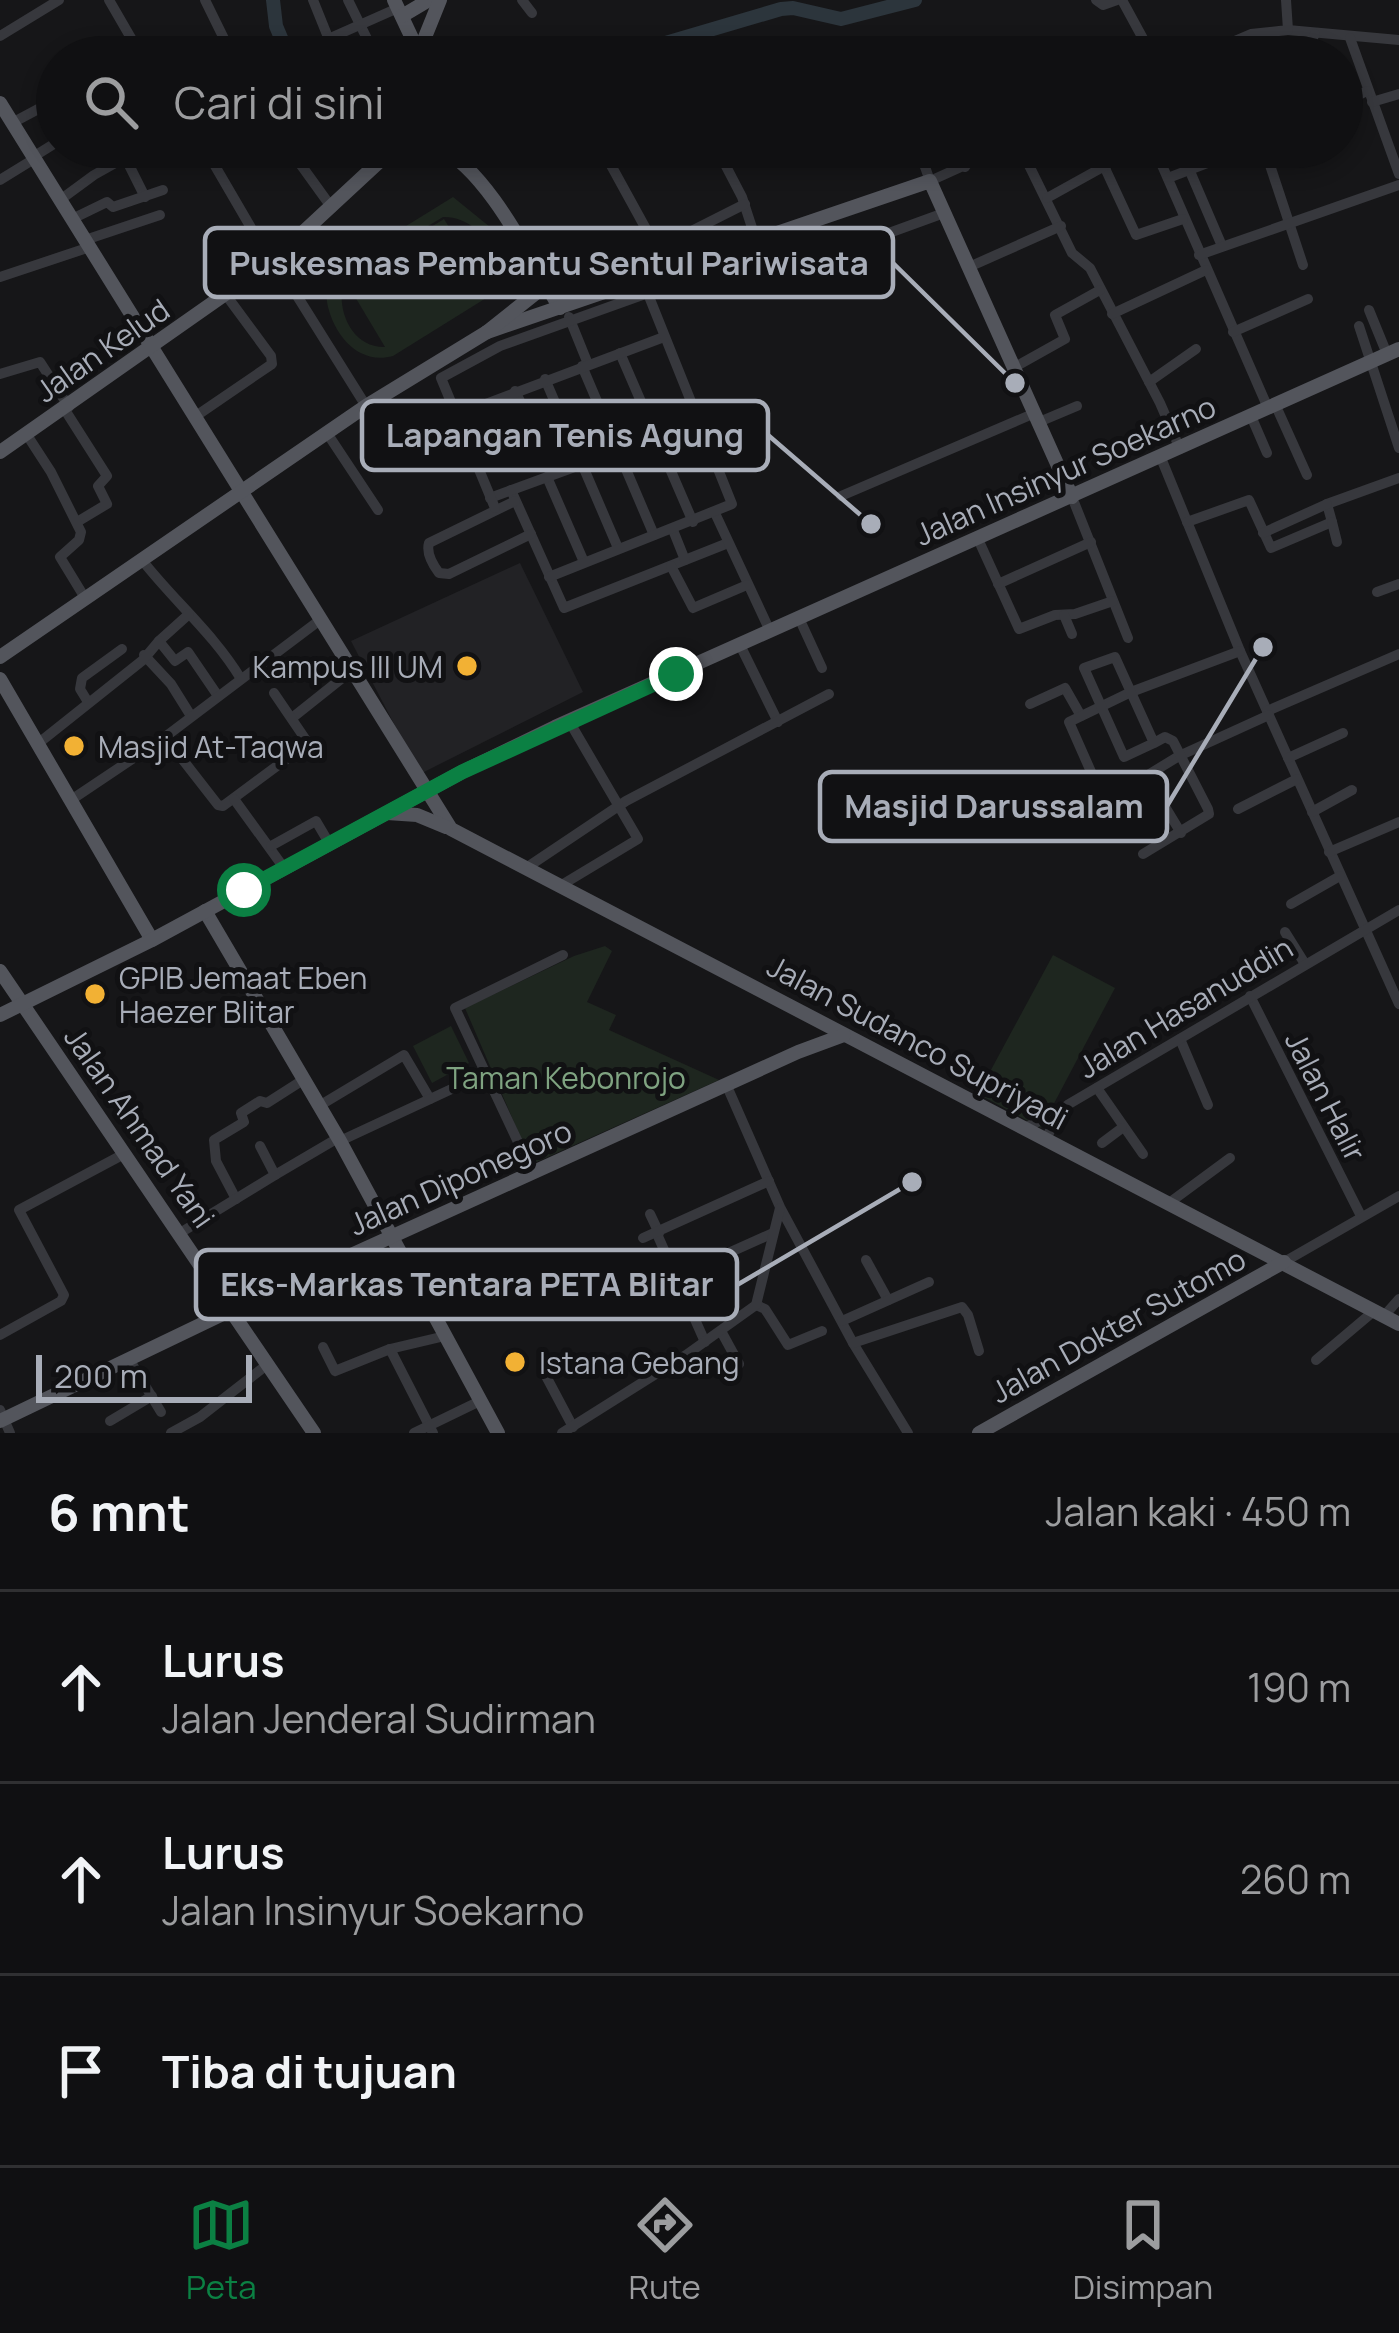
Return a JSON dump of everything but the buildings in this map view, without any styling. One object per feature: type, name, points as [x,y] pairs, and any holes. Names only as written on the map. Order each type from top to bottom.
[{"type":"main road","points":[[410,36],[398,8],[429,0]]},
{"type":"main road","points":[[423,36],[440,0]]},
{"type":"main road","name":"Jalan Sudanco Supriyadi","points":[[0,103],[36,161]]},
{"type":"main road","name":"Jalan Sudanco Supriyadi","points":[[40,168],[451,829],[1399,1324]]},
{"type":"main road","name":"Jalan Kelud","points":[[0,452],[273,261],[373,168]]},
{"type":"main road","points":[[468,168],[565,310]]},
{"type":"main road","points":[[487,332],[644,285],[756,239],[930,181],[1072,497]]},
{"type":"main road","points":[[0,656],[366,406],[487,332],[546,285]]},
{"type":"main road","name":"Jalan Insinyur Soekarno","points":[[0,1015],[152,940],[426,792],[740,645],[767,625],[799,618],[1386,354]]},
{"type":"main road","points":[[0,679],[152,940]]},
{"type":"main road","points":[[385,814],[417,815],[451,829]]},
{"type":"main road","points":[[205,911],[339,1140],[498,1433]]},
{"type":"main road","name":"Jalan Ahmad Yani","points":[[0,971],[314,1433]]},
{"type":"main road","points":[[798,1052],[808,1039],[804,1013]]},
{"type":"main road","name":"Jalan Diponegoro","points":[[4,1422],[232,1310],[726,1084],[844,1035]]},
{"type":"main road","name":"Jalan Dokter Sutomo","points":[[985,1432],[1283,1262]]},
{"type":"main road","points":[[211,1280],[272,1292]]},
{"type":"street","points":[[0,36],[59,0]]},
{"type":"street","points":[[109,0],[129,36]]},
{"type":"street","points":[[205,0],[223,36]]},
{"type":"street","points":[[313,0],[327,36]]},
{"type":"street","points":[[348,0],[367,36]]},
{"type":"street","points":[[522,0],[532,13]]},
{"type":"street","points":[[1096,0],[1101,5],[1120,0],[1141,36]]},
{"type":"street","points":[[1286,0],[1288,30]]},
{"type":"street","points":[[334,36],[398,8]]},
{"type":"street","points":[[1245,36],[1288,30],[1333,36]]},
{"type":"street","points":[[1363,39],[1399,40]]},
{"type":"street","points":[[1363,76],[1399,174]]},
{"type":"street","points":[[1363,98],[1399,94]]},
{"type":"street","points":[[12,123],[36,110]]},
{"type":"street","points":[[0,180],[34,158]]},
{"type":"street","points":[[60,200],[108,168]]},
{"type":"street","points":[[130,168],[145,197]]},
{"type":"street","points":[[220,168],[366,406]]},
{"type":"street","points":[[303,168],[332,208]]},
{"type":"street","points":[[613,168],[657,249]]},
{"type":"street","points":[[727,168],[756,239]]},
{"type":"street","points":[[925,168],[930,181],[960,168]]},
{"type":"street","points":[[1031,168],[1072,253],[1087,264],[1180,449]]},
{"type":"street","points":[[1047,198],[1100,168]]},
{"type":"street","points":[[1105,168],[1136,235],[1183,219]]},
{"type":"street","points":[[1163,168],[1233,332],[1307,475]]},
{"type":"street","points":[[1271,168],[1303,265]]},
{"type":"street","points":[[1168,178],[1189,169],[1222,246]]},
{"type":"street","points":[[1199,255],[1399,184]]},
{"type":"street","points":[[72,219],[107,202],[113,207],[163,190]]},
{"type":"street","points":[[638,258],[745,204]]},
{"type":"street","points":[[856,245],[944,212]]},
{"type":"street","points":[[0,277],[160,215]]},
{"type":"street","points":[[969,267],[1061,226]]},
{"type":"street","points":[[1112,314],[1206,270]]},
{"type":"street","points":[[549,577],[732,504],[644,285]]},
{"type":"street","points":[[1015,367],[1065,339],[1055,315],[1100,290]]},
{"type":"street","points":[[196,416],[272,364],[271,356],[226,295]]},
{"type":"street","points":[[1233,332],[1309,299]]},
{"type":"street","points":[[493,503],[442,386],[444,375],[565,310],[605,422],[654,535]]},
{"type":"street","points":[[1370,310],[1386,354],[1399,448]]},
{"type":"street","points":[[1359,326],[1386,354]]},
{"type":"street","points":[[454,416],[664,337]]},
{"type":"street","points":[[1149,382],[1196,349]]},
{"type":"street","points":[[620,353],[693,522]]},
{"type":"street","points":[[0,374],[40,362],[107,476],[98,485],[107,504],[77,522]]},
{"type":"street","points":[[545,379],[569,435]]},
{"type":"street","points":[[515,391],[541,444],[605,422]]},
{"type":"street","points":[[841,496],[1078,406]]},
{"type":"street","points":[[1251,416],[1267,453]]},
{"type":"street","points":[[531,534],[449,574],[439,573],[428,550],[430,542],[493,503],[547,477],[700,421]]},
{"type":"street","points":[[470,449],[530,423]]},
{"type":"street","points":[[327,434],[378,510]]},
{"type":"street","points":[[27,435],[77,522],[82,537],[60,557],[85,598]]},
{"type":"street","points":[[1161,458],[1240,651],[1399,1004]]},
{"type":"street","points":[[582,464],[618,548]]},
{"type":"street","points":[[547,477],[584,562]]},
{"type":"street","points":[[1263,533],[1399,478]]},
{"type":"street","points":[[513,495],[561,606],[568,609],[728,543]]},
{"type":"street","points":[[1072,497],[1128,638]]},
{"type":"street","points":[[1187,522],[1249,500],[1271,548],[1332,522]]},
{"type":"street","points":[[1327,504],[1336,542]]},
{"type":"street","points":[[715,513],[767,625]]},
{"type":"street","points":[[673,530],[686,560]]},
{"type":"street","points":[[978,539],[1019,629],[1113,602]]},
{"type":"street","points":[[998,584],[1031,573],[1090,542]]},
{"type":"street","points":[[142,560],[213,639],[241,679]]},
{"type":"street","points":[[670,566],[693,608],[747,585]]},
{"type":"street","points":[[1378,592],[1399,584]]},
{"type":"street","points":[[40,742],[189,614]]},
{"type":"street","points":[[1064,615],[1072,634]]},
{"type":"street","points":[[799,618],[822,668]]},
{"type":"street","points":[[71,800],[320,620]]},
{"type":"street","points":[[159,641],[175,661],[188,652],[218,696]]},
{"type":"street","points":[[740,645],[778,722]]},
{"type":"street","points":[[88,702],[80,689],[82,678],[122,649]]},
{"type":"street","points":[[1092,774],[1069,725],[1131,692],[1240,651]]},
{"type":"street","points":[[1112,797],[1185,753],[1399,654]]},
{"type":"street","points":[[144,656],[171,684],[191,716]]},
{"type":"street","points":[[1144,854],[1209,814],[1185,753],[1170,737],[1125,758],[1084,675],[1085,667],[1114,656],[1154,743]]},
{"type":"street","points":[[292,718],[351,671]]},
{"type":"street","points":[[1030,704],[1065,688],[1081,716]]},
{"type":"street","points":[[165,736],[218,805],[234,799],[307,744],[274,693]]},
{"type":"street","points":[[526,868],[618,807],[829,694]]},
{"type":"street","points":[[564,888],[636,842],[634,828],[568,722]]},
{"type":"street","points":[[1288,758],[1343,733]]},
{"type":"street","points":[[1238,809],[1297,779]]},
{"type":"street","points":[[1312,812],[1352,790]]},
{"type":"street","points":[[234,799],[284,868]]},
{"type":"street","points":[[1161,800],[1181,833]]},
{"type":"street","points":[[271,846],[316,821],[329,843]]},
{"type":"street","points":[[1330,852],[1399,822]]},
{"type":"street","points":[[1292,904],[1340,876]]},
{"type":"street","name":"Jalan Hasanuddin","points":[[1046,1138],[1059,1112],[1398,913]]},
{"type":"street","points":[[1286,932],[1305,964]]},
{"type":"street","points":[[533,1174],[456,1012],[459,1004],[563,955]]},
{"type":"street","name":"Jalan Halir","points":[[1250,996],[1360,1216]]},
{"type":"street","points":[[1180,1039],[1208,1105]]},
{"type":"street","points":[[319,1106],[404,1055],[430,1099]]},
{"type":"street","points":[[180,1233],[339,1140],[486,1072]]},
{"type":"street","points":[[236,1199],[216,1160],[214,1143],[245,1124],[241,1113],[303,1080]]},
{"type":"street","points":[[726,1084],[780,1207],[908,1433]]},
{"type":"street","points":[[1097,1088],[1143,1154]]},
{"type":"street","points":[[1024,1127],[1059,1112]]},
{"type":"street","points":[[1102,1143],[1122,1128]]},
{"type":"street","points":[[260,1146],[275,1175]]},
{"type":"street","points":[[0,1335],[64,1298],[20,1210],[121,1150]]},
{"type":"street","points":[[1169,1203],[1230,1158]]},
{"type":"street","points":[[643,1238],[769,1181]]},
{"type":"street","points":[[1283,1262],[1399,1196]]},
{"type":"street","points":[[547,1378],[567,1430],[721,1331],[756,1305],[780,1207]]},
{"type":"street","points":[[650,1214],[705,1342]]},
{"type":"street","points":[[675,1277],[773,1233]]},
{"type":"street","points":[[866,1260],[888,1300]]},
{"type":"street","points":[[842,1321],[929,1282]]},
{"type":"street","points":[[1316,1360],[1399,1299]]},
{"type":"street","points":[[756,1305],[771,1317],[788,1345],[822,1331]]},
{"type":"street","points":[[854,1343],[964,1307],[979,1351]]},
{"type":"street","points":[[721,1331],[739,1364]]},
{"type":"street","points":[[323,1347],[335,1371],[389,1349],[445,1336]]},
{"type":"street","points":[[389,1349],[431,1429]]},
{"type":"street","points":[[129,1359],[161,1412]]},
{"type":"street","points":[[171,1433],[200,1417],[268,1364]]},
{"type":"street","points":[[110,1421],[152,1396]]},
{"type":"street","points":[[414,1433],[431,1429],[480,1401]]},
{"type":"shaded area","name":"Kampus III UM","points":[[520,563],[583,692],[420,774],[351,641]]},
{"type":"green space","points":[[453,197],[490,227],[502,246],[503,279],[491,295],[393,356],[370,356],[351,347],[332,318],[322,278]],"holes":[[[443,217],[478,230],[492,250],[492,274],[485,285],[444,219],[345,280],[385,347],[362,341],[344,312],[345,276]]]},
{"type":"green space","name":"Taman Kebonrojo","points":[[605,946],[612,951],[587,1002],[616,1015],[609,1030],[719,1080],[532,1164],[465,1008]]},
{"type":"green space","points":[[1053,955],[1115,988],[1041,1128],[978,1094]]},
{"type":"green space","points":[[451,1026],[469,1063],[432,1083],[413,1046]]},
{"type":"waterway","points":[[273,0],[280,36]]},
{"type":"waterway","points":[[689,36],[781,9],[841,19],[915,0]]},
{"type":"place","name":"Puskesmas Pembantu Sentul Pariwisata","points":[[1015,383]]},
{"type":"place","name":"Lapangan Tenis Agung","points":[[871,524]]},
{"type":"place","name":"Masjid Darussalam","points":[[1263,647]]},
{"type":"place","name":"Kampus III UM","points":[[467,666]]},
{"type":"place","name":"Masjid At-Taqwa","points":[[74,746]]},
{"type":"place","name":"GPIB Jemaat Eben Haezer Blitar","points":[[95,994]]},
{"type":"place","name":"Eks-Markas Tentara PETA Blitar","points":[[912,1182]]},
{"type":"place","name":"Istana Gebang","points":[[515,1362]]},
{"type":"route","points":[[244,890],[462,772],[676,674]]}]
